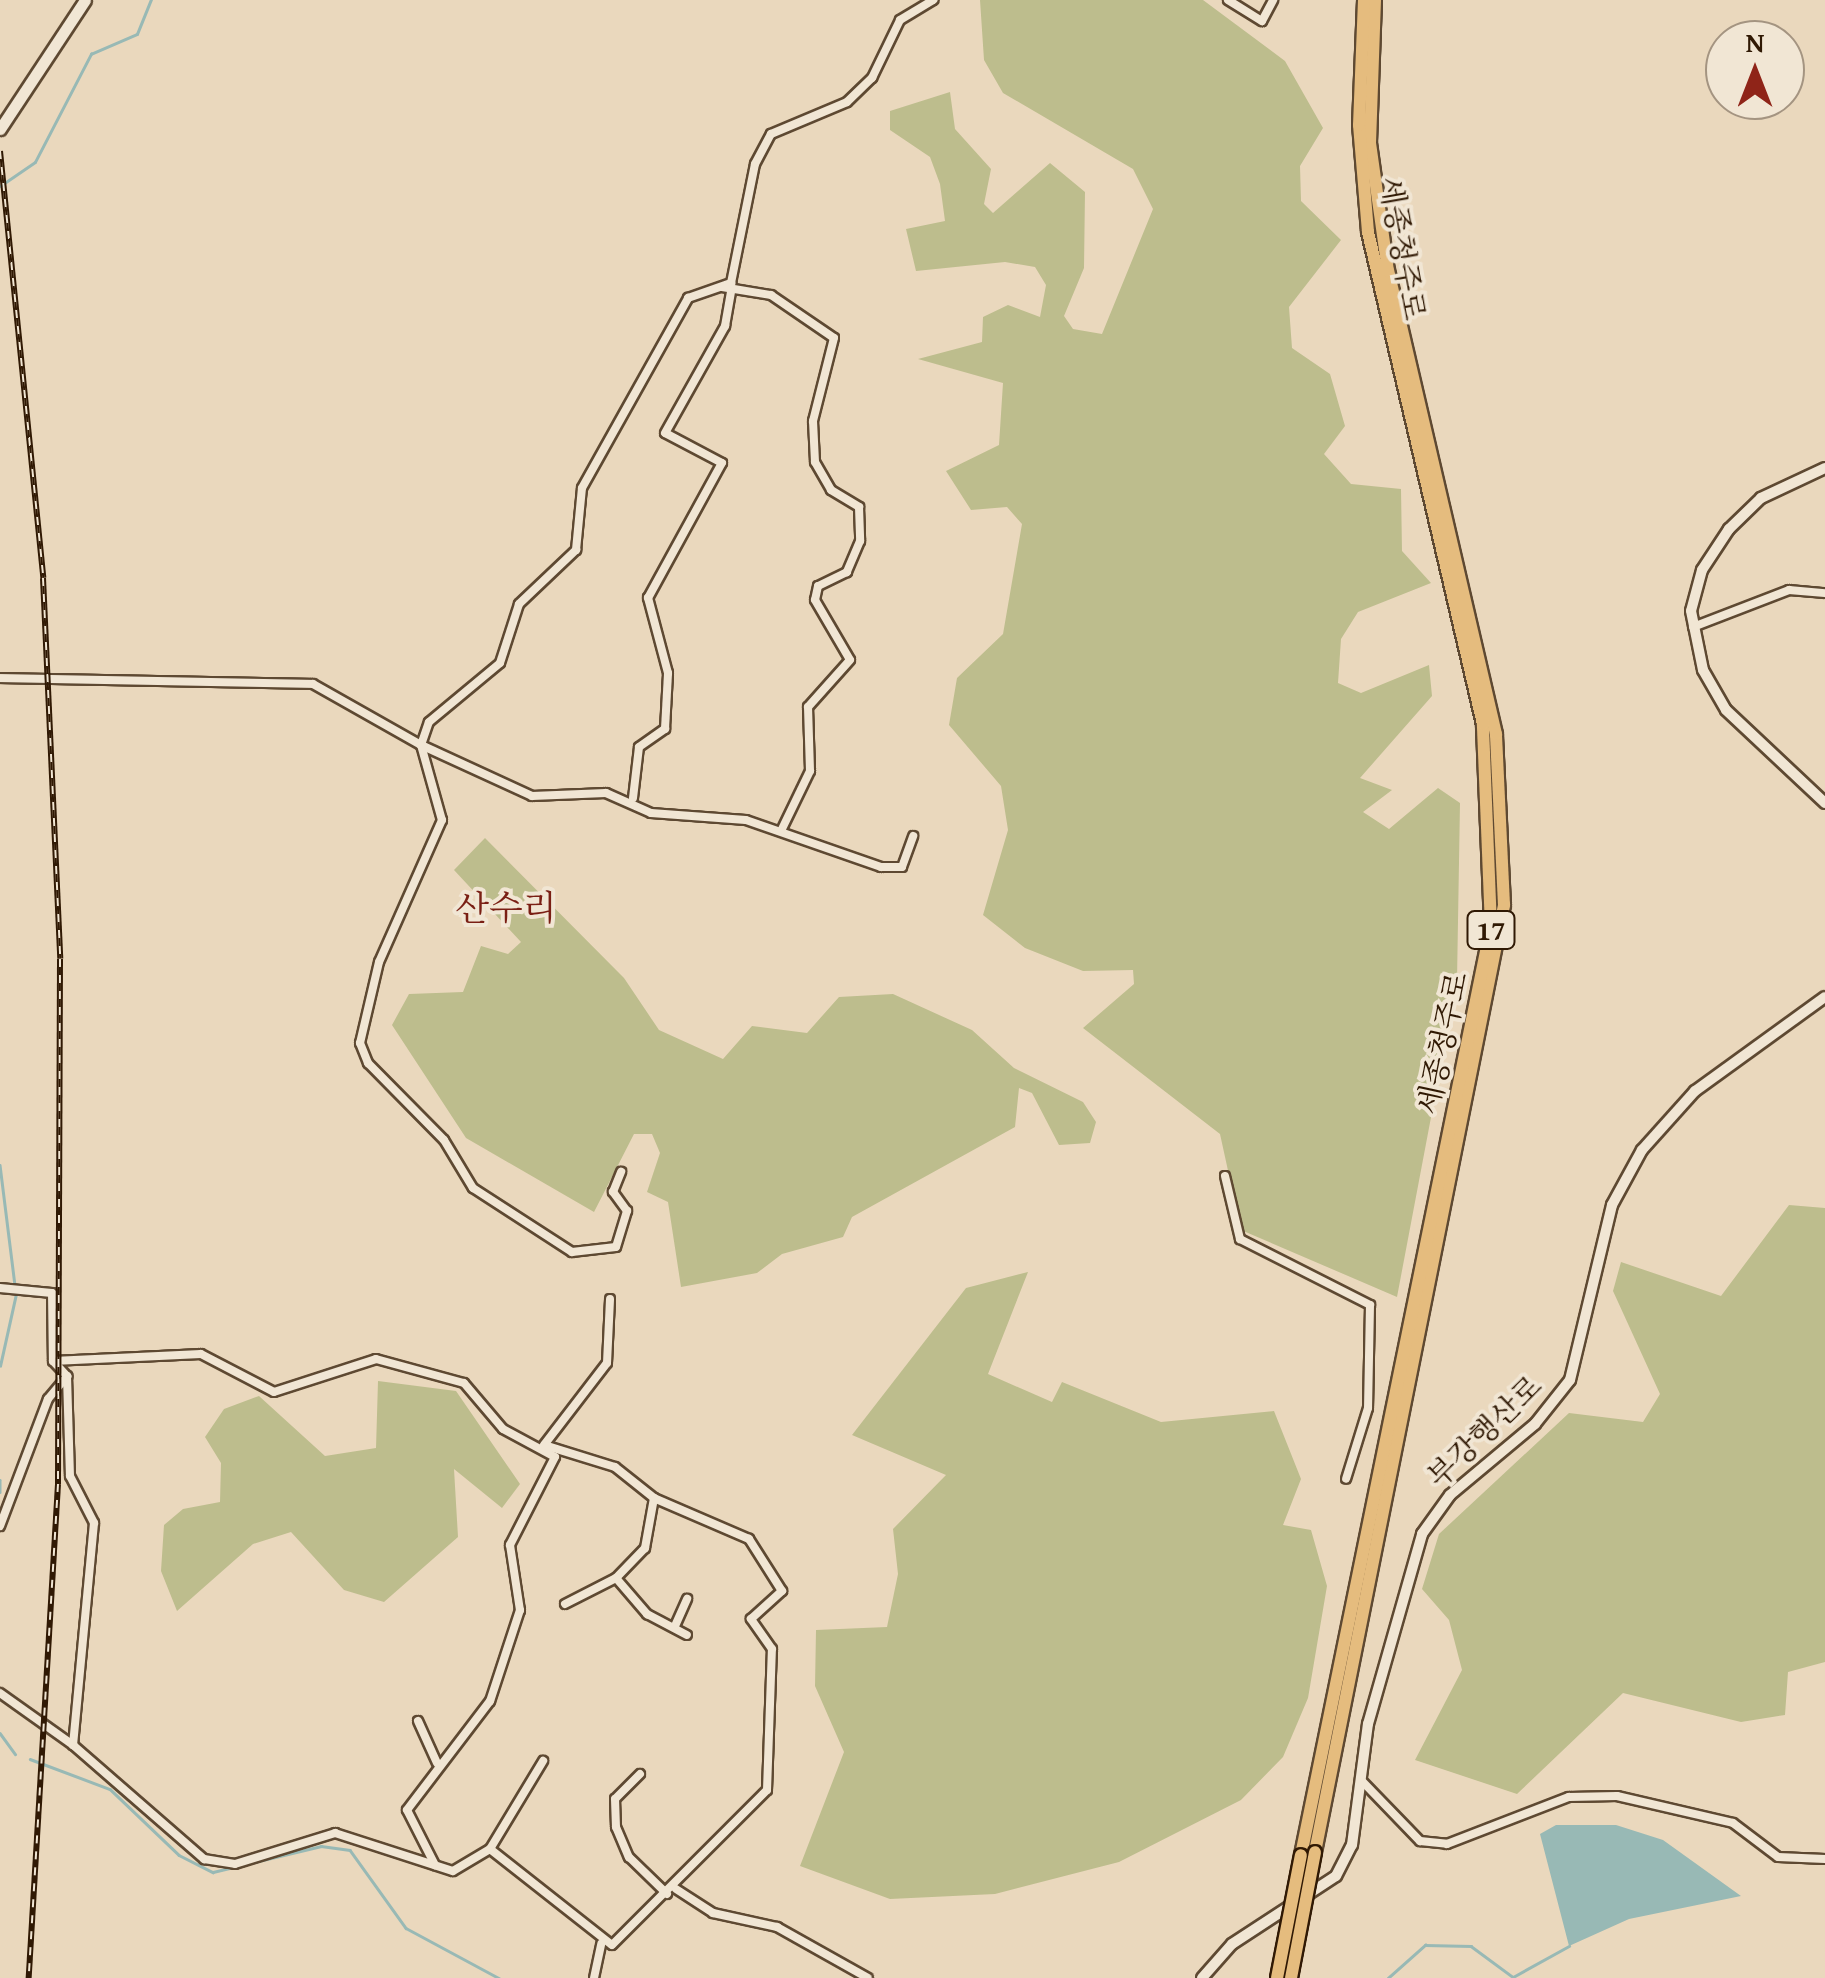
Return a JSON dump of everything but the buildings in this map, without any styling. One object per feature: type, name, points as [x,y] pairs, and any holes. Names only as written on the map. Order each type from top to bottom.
[{"type":"highway","name":"세종청주로","points":[[1308,1854],[1491,928],[1482,724],[1368,232],[1359,125],[1364,0]]},
{"type":"highway","name":"세종청주로","points":[[1308,1854],[1504,906],[1496,734],[1388,271],[1370,143],[1375,0]]},
{"type":"highway","name":"17","points":[[1277,1978],[1308,1854]]},
{"type":"highway","name":"17","points":[[1291,1978],[1308,1854]]},
{"type":"main road","points":[[0,129],[85,0]]},
{"type":"street","points":[[621,1172],[613,1192],[627,1211],[616,1247],[572,1252],[473,1188],[444,1140],[368,1063],[360,1042],[379,962],[442,820],[420,745],[429,722],[500,663],[519,604],[576,550],[582,488],[667,329],[688,298],[732,283],[755,164],[771,134],[847,102],[872,78],[900,20],[933,0]]},
{"type":"street","points":[[1228,0],[1262,21],[1273,0]]},
{"type":"street","points":[[722,287],[731,292],[771,295],[834,338],[817,393],[815,462],[831,490],[859,508],[860,542],[848,572],[818,586],[815,600],[850,660],[808,708],[810,771],[782,829]]},
{"type":"street","points":[[634,798],[639,747],[665,729],[668,673],[648,598],[722,463],[665,433],[725,326],[731,292]]},
{"type":"street","points":[[1825,468],[1761,498],[1729,529],[1702,570],[1693,627],[1726,710],[1825,803]]},
{"type":"street","points":[[1693,627],[1789,590],[1825,593]]},
{"type":"street","points":[[5,678],[314,684],[420,745],[532,796],[634,798],[650,813],[782,829],[881,867],[902,867],[913,836]]},
{"type":"street","name":"부강행산로","points":[[1202,1978],[1232,1944],[1336,1876],[1352,1845],[1358,1777],[1422,1534],[1450,1495],[1534,1424],[1570,1380],[1622,1182],[1679,1104],[1825,997]]},
{"type":"street","points":[[1225,1176],[1240,1239],[1370,1305],[1368,1408],[1346,1479]]},
{"type":"street","points":[[0,1288],[52,1293],[52,1360],[68,1376],[70,1476],[94,1523],[73,1746]]},
{"type":"street","points":[[544,1445],[607,1364],[610,1299]]},
{"type":"street","points":[[52,1360],[201,1354],[291,1392],[376,1358],[464,1382],[503,1429],[616,1467],[654,1498],[749,1538],[782,1591],[751,1618],[772,1648],[766,1790],[676,1889],[612,1945],[601,1944],[553,1892],[490,1849]]},
{"type":"street","points":[[0,1526],[48,1399],[68,1376]]},
{"type":"street","points":[[438,1868],[407,1810],[437,1763],[490,1701],[497,1661],[518,1622],[510,1545],[555,1457],[544,1445]]},
{"type":"street","points":[[565,1604],[616,1578],[645,1548],[654,1498]]},
{"type":"street","points":[[616,1578],[646,1614],[687,1635]]},
{"type":"street","points":[[675,1626],[687,1599]]},
{"type":"street","points":[[0,1693],[73,1746],[204,1859],[235,1864],[335,1833],[453,1871],[490,1849],[543,1761]]},
{"type":"street","points":[[418,1721],[437,1763]]},
{"type":"street","points":[[640,1774],[615,1799],[616,1827],[629,1858],[666,1894]]},
{"type":"street","points":[[1358,1777],[1420,1840],[1448,1844],[1568,1797],[1617,1796],[1733,1823],[1778,1857],[1825,1859]]},
{"type":"street","points":[[676,1889],[713,1913],[778,1927],[868,1978]]},
{"type":"street","points":[[594,1978],[601,1944]]},
{"type":"green space","points":[[980,0],[1203,0],[1285,61],[1323,128],[1300,166],[1301,201],[1341,240],[1289,307],[1292,348],[1330,374],[1345,426],[1324,454],[1351,484],[1401,489],[1402,551],[1431,583],[1358,612],[1341,639],[1338,683],[1361,693],[1429,665],[1432,696],[1360,778],[1392,790],[1363,812],[1389,829],[1438,788],[1460,803],[1457,980],[1397,1297],[1241,1230],[1220,1134],[1083,1028],[1134,984],[1133,970],[1083,971],[1025,948],[983,915],[1008,830],[1001,786],[949,725],[957,678],[1003,634],[1022,524],[1007,507],[971,510],[946,471],[999,445],[1003,383],[918,359],[982,342],[983,317],[1008,305],[1040,317],[1046,285],[1035,267],[1005,262],[916,271],[906,229],[945,221],[940,184],[930,157],[890,130],[890,111],[950,92],[955,129],[991,169],[984,204],[993,213],[1050,163],[1085,192],[1084,268],[1064,316],[1073,329],[1102,334],[1153,209],[1133,169],[1003,93],[984,60]]},
{"type":"green space","points":[[485,838],[624,978],[659,1030],[723,1059],[752,1026],[807,1033],[839,997],[893,994],[972,1030],[1014,1068],[1083,1102],[1096,1122],[1090,1143],[1059,1145],[1032,1093],[1019,1088],[1015,1127],[852,1217],[843,1237],[782,1254],[757,1273],[681,1287],[668,1202],[647,1192],[660,1153],[652,1134],[634,1134],[594,1212],[466,1138],[392,1025],[409,994],[463,992],[481,946],[508,954],[521,942],[454,870]]},
{"type":"green space","points":[[1789,1205],[1825,1208],[1825,1662],[1788,1672],[1785,1715],[1741,1722],[1623,1693],[1517,1794],[1415,1760],[1462,1670],[1449,1620],[1422,1589],[1439,1534],[1569,1413],[1643,1422],[1660,1394],[1613,1291],[1621,1262],[1721,1296]]},
{"type":"green space","points":[[1028,1272],[988,1374],[1052,1402],[1062,1382],[1161,1422],[1274,1411],[1301,1479],[1283,1525],[1311,1530],[1327,1586],[1308,1698],[1283,1757],[1241,1800],[1119,1862],[995,1894],[890,1899],[800,1866],[844,1752],[815,1686],[816,1630],[887,1627],[898,1574],[893,1529],[946,1475],[852,1435],[966,1288]]},
{"type":"green space","points":[[378,1381],[456,1391],[520,1484],[502,1508],[454,1469],[458,1537],[384,1602],[344,1590],[291,1532],[253,1544],[177,1611],[161,1571],[164,1525],[183,1509],[220,1502],[221,1463],[205,1437],[224,1409],[259,1396],[325,1456],[376,1448]]},
{"type":"water","points":[[1556,1825],[1616,1825],[1663,1840],[1741,1896],[1629,1919],[1569,1946],[1540,1834]]},
{"type":"waterway","points":[[0,186],[35,162],[91,54],[137,34],[151,0]]},
{"type":"waterway","points":[[0,1165],[15,1286]]},
{"type":"waterway","points":[[0,1366],[16,1294]]},
{"type":"waterway","points":[[0,1480],[0,1492]]},
{"type":"waterway","points":[[0,1733],[15,1754]]},
{"type":"waterway","points":[[30,1759],[110,1789],[179,1855],[213,1872],[321,1846],[350,1850],[406,1928],[499,1978]]},
{"type":"waterway","points":[[1388,1978],[1425,1945],[1471,1946],[1513,1977],[1569,1946]]},
{"type":"railway","points":[[0,151],[43,578],[60,959],[58,1484],[29,1978]]},
{"type":"district","name":"산수리","points":[[506,908]]}]
